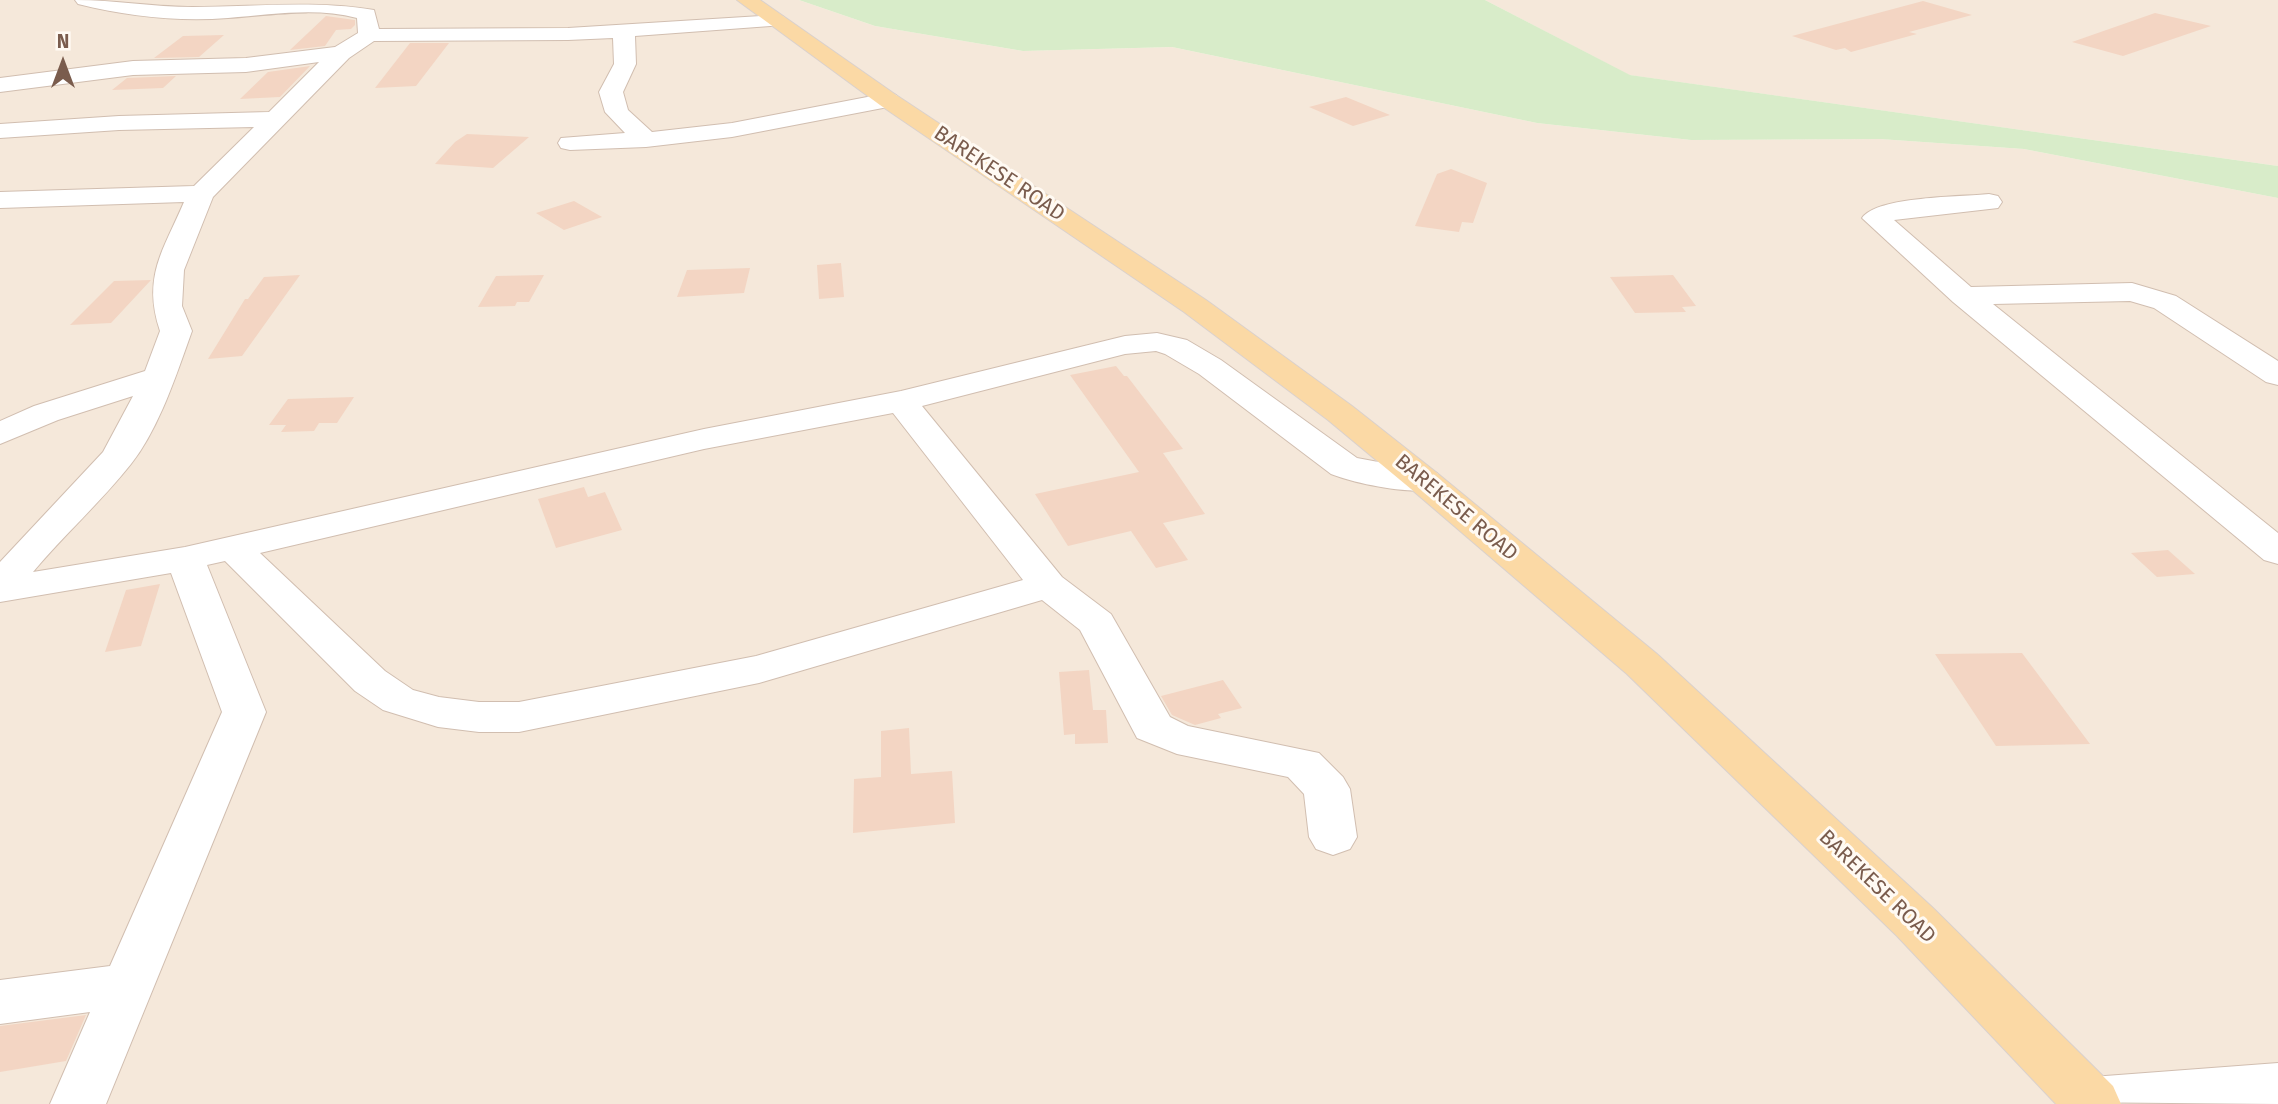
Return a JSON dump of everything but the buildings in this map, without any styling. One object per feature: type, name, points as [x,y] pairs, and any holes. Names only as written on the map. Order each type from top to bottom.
[{"type":"main road","name":"BAREKESE ROAD","points":[[747,0],[888,100],[1195,306],[1340,413],[1424,481],[1652,674],[1915,922],[2093,1103]]},
{"type":"street","points":[[85,0],[163,13],[229,12],[266,7],[359,11],[367,13],[369,35]]},
{"type":"street","points":[[244,0],[266,7]]},
{"type":"street","points":[[0,589],[44,535],[118,457],[159,377],[176,331],[167,306],[169,270],[201,194],[341,53],[369,35],[491,36],[777,21]]},
{"type":"street","points":[[625,31],[621,46],[625,57],[624,68],[611,92],[617,112],[646,140]]},
{"type":"street","points":[[0,85],[134,68],[246,65],[341,53]]},
{"type":"street","points":[[569,143],[646,140],[732,130],[888,100]]},
{"type":"street","points":[[0,131],[119,123],[273,119]]},
{"type":"street","points":[[0,200],[201,194]]},
{"type":"street","points":[[1989,202],[1889,212],[1876,218],[1964,296],[2278,552]]},
{"type":"street","points":[[1964,296],[2132,292],[2148,295],[2165,302],[2278,375]]},
{"type":"street","points":[[0,589],[185,559],[704,439],[901,401],[1125,345],[1157,342],[1176,346],[1210,367],[1344,466],[1424,481]]},
{"type":"street","points":[[0,434],[47,413],[159,377]]},
{"type":"street","points":[[901,401],[1048,585],[1097,623],[1153,727],[1177,739],[1303,764],[1327,789],[1333,837]]},
{"type":"street","points":[[2238,522],[2278,518]]},
{"type":"street","points":[[233,548],[370,681],[398,700],[438,712],[479,717],[519,717],[759,668],[1048,585]]},
{"type":"street","points":[[78,1104],[244,712],[185,559]]},
{"type":"street","points":[[0,1002],[129,985]]},
{"type":"street","points":[[2093,1103],[2278,1087]]},
{"type":"shaded area","points":[[0,0],[799,0],[875,26],[1023,51],[1172,47],[1537,123],[1691,140],[1880,139],[2024,149],[2278,198],[2278,1104],[0,1104]]},
{"type":"shaded area","points":[[1485,0],[2278,0],[2278,166],[1629,75]]},
{"type":"green space","points":[[799,0],[1485,0],[1630,75],[2278,166],[2278,198],[2024,149],[1880,139],[1691,140],[1537,123],[1172,47],[1023,51],[875,26]]}]
